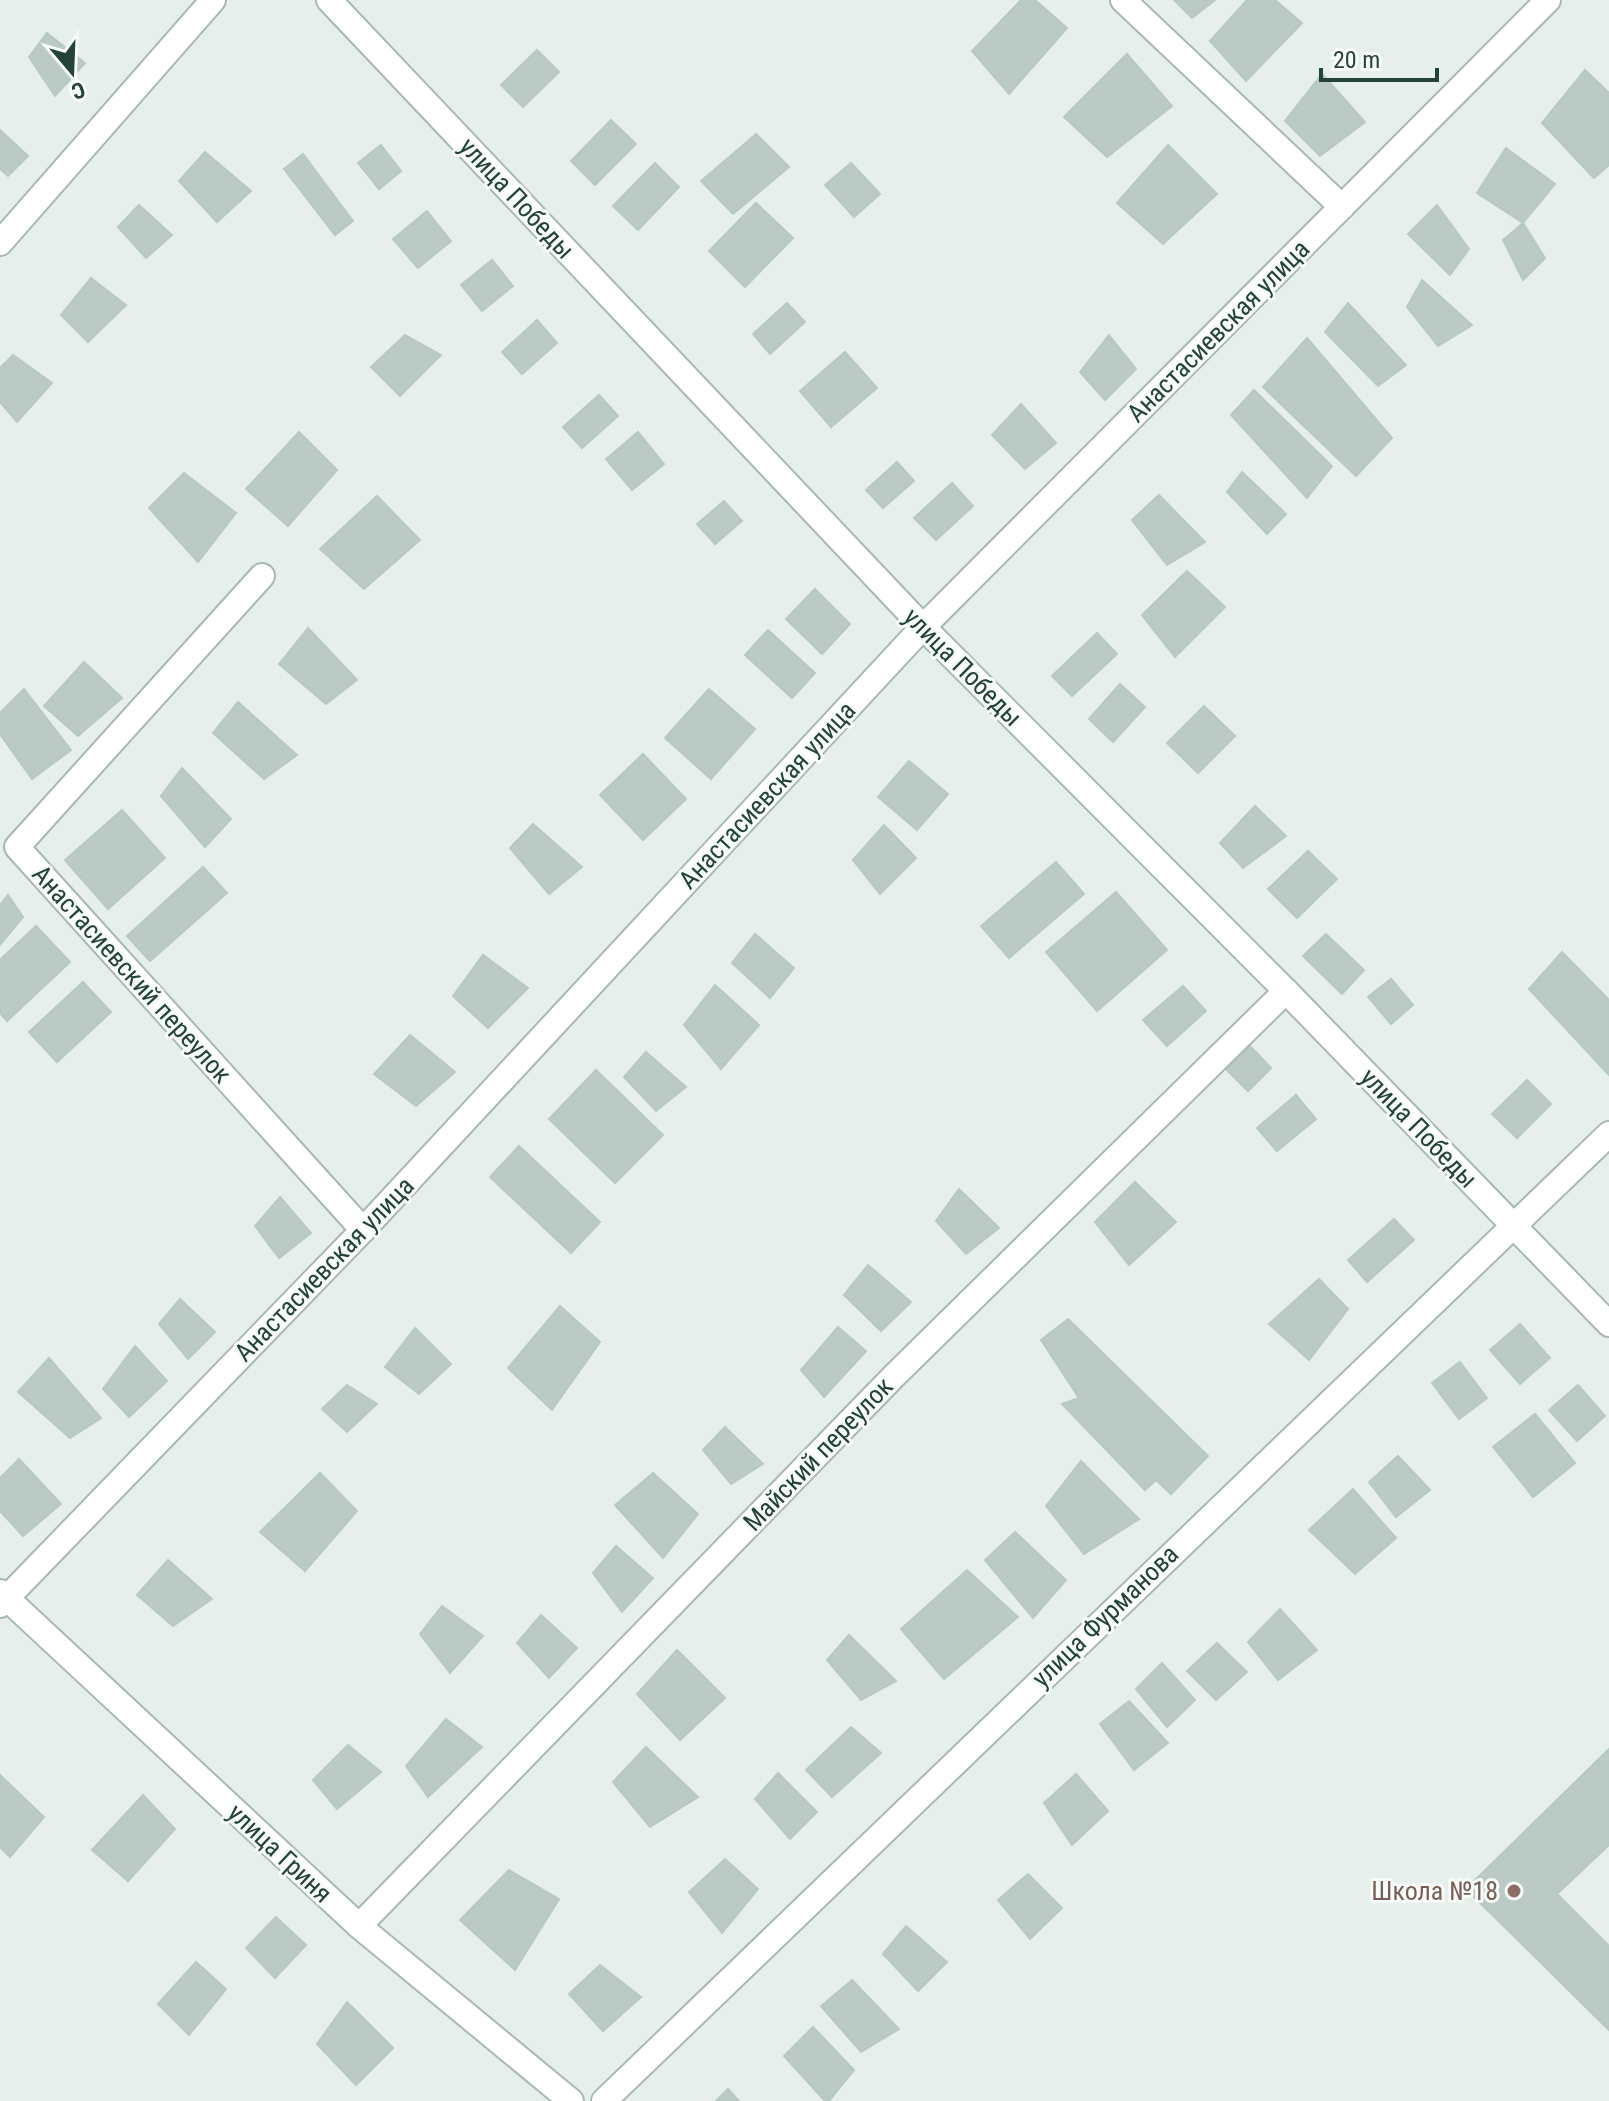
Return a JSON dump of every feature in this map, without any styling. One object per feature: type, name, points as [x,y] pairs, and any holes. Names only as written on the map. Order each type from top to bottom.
[{"type":"street","points":[[0,243],[213,0]]},
{"type":"street","name":"улица Победы","points":[[329,0],[923,627],[1286,991],[1609,1324]]},
{"type":"street","points":[[1123,0],[1342,207]]},
{"type":"street","name":"Анастасиевская улица","points":[[2,1598],[363,1230],[923,627],[1548,0]]},
{"type":"street","name":"Анастасиевский переулок","points":[[262,576],[17,847],[363,1230]]},
{"type":"street","name":"Майский переулок","points":[[359,1926],[894,1376],[1286,991]]},
{"type":"street","name":"улица Фурманова","points":[[604,2101],[1512,1224],[1609,1134]]},
{"type":"street","name":"улица Гриня","points":[[2,1598],[359,1926],[571,2101]]},
{"type":"building","points":[[1021,0],[1035,0],[1067,28],[1009,94],[972,51]]},
{"type":"building","points":[[1174,0],[1215,0],[1192,18]]},
{"type":"building","points":[[1247,0],[1275,0],[1302,23],[1246,81],[1210,41]]},
{"type":"building","points":[[47,33],[85,63],[55,96],[29,57]]},
{"type":"building","points":[[537,50],[559,72],[523,107],[501,85]]},
{"type":"building","points":[[1127,54],[1172,106],[1107,157],[1064,117]]},
{"type":"building","points":[[1585,70],[1609,93],[1609,165],[1594,178],[1542,123]]},
{"type":"building","points":[[1322,74],[1365,122],[1320,156],[1285,121]]},
{"type":"building","points":[[611,120],[636,144],[595,185],[571,161]]},
{"type":"building","points":[[0,130],[28,156],[8,176],[0,169]]},
{"type":"building","points":[[756,134],[789,167],[733,214],[701,181]]},
{"type":"building","points":[[381,145],[401,171],[379,189],[358,163]]},
{"type":"building","points":[[1168,145],[1217,194],[1163,244],[1117,203]]},
{"type":"building","points":[[1506,148],[1555,184],[1523,223],[1477,193]]},
{"type":"building","points":[[205,152],[251,191],[217,222],[179,181]]},
{"type":"building","points":[[303,154],[353,221],[335,235],[284,169]]},
{"type":"building","points":[[655,163],[679,187],[638,230],[613,206]]},
{"type":"building","points":[[851,163],[880,194],[854,217],[825,185]]},
{"type":"building","points":[[756,203],[793,238],[745,287],[709,251]]},
{"type":"building","points":[[139,205],[172,235],[146,258],[118,227]]},
{"type":"building","points":[[1437,205],[1469,249],[1450,275],[1408,234]]},
{"type":"building","points":[[427,211],[451,241],[418,268],[393,239]]},
{"type":"building","points":[[1523,223],[1545,258],[1523,280],[1503,240]]},
{"type":"building","points":[[492,260],[513,286],[482,311],[461,285]]},
{"type":"building","points":[[91,278],[126,305],[88,342],[61,315]]},
{"type":"building","points":[[1422,280],[1472,325],[1438,346],[1407,307]]},
{"type":"building","points":[[787,303],[805,322],[770,354],[753,334]]},
{"type":"building","points":[[1348,303],[1406,365],[1378,386],[1325,332]]},
{"type":"building","points":[[537,320],[557,343],[522,374],[502,352]]},
{"type":"building","points":[[405,335],[441,355],[400,396],[371,367]]},
{"type":"building","points":[[1109,335],[1136,369],[1105,400],[1080,372]]},
{"type":"building","points":[[1307,338],[1392,438],[1356,476],[1263,387]]},
{"type":"building","points":[[845,352],[877,388],[831,427],[800,391]]},
{"type":"building","points":[[13,355],[52,383],[17,422],[0,402],[0,368]]},
{"type":"building","points":[[1254,390],[1332,466],[1307,498],[1231,415]]},
{"type":"building","points":[[599,395],[618,416],[582,448],[563,427]]},
{"type":"building","points":[[1021,404],[1056,443],[1025,469],[992,435]]},
{"type":"building","points":[[299,432],[337,470],[288,526],[246,489]]},
{"type":"building","points":[[638,432],[664,464],[632,490],[606,459]]},
{"type":"building","points":[[897,462],[914,481],[883,508],[866,490]]},
{"type":"building","points":[[1242,472],[1286,514],[1267,534],[1227,492]]},
{"type":"building","points":[[184,473],[236,513],[198,562],[149,508]]},
{"type":"building","points":[[952,483],[973,506],[936,540],[914,518]]},
{"type":"building","points":[[1159,495],[1205,542],[1167,565],[1132,520]]},
{"type":"building","points":[[377,496],[420,540],[364,589],[320,549]]},
{"type":"building","points":[[724,501],[742,521],[715,544],[697,524]]},
{"type":"building","points":[[1187,571],[1225,607],[1175,657],[1142,615]]},
{"type":"building","points":[[815,589],[850,624],[822,654],[786,619]]},
{"type":"building","points":[[308,628],[357,680],[326,704],[279,664]]},
{"type":"building","points":[[768,630],[815,673],[792,698],[745,655]]},
{"type":"building","points":[[1097,633],[1117,654],[1072,696],[1052,676]]},
{"type":"building","points":[[84,662],[122,698],[78,736],[44,706]]},
{"type":"building","points":[[1120,684],[1145,707],[1113,742],[1089,719]]},
{"type":"building","points":[[24,689],[71,750],[32,779],[0,734],[0,713]]},
{"type":"building","points":[[709,689],[755,729],[711,779],[665,738]]},
{"type":"building","points":[[238,702],[297,755],[264,779],[213,733]]},
{"type":"building","points":[[1204,706],[1235,736],[1198,773],[1167,743]]},
{"type":"building","points":[[643,754],[686,799],[643,840],[600,795]]},
{"type":"building","points":[[909,761],[948,794],[917,830],[878,797]]},
{"type":"building","points":[[182,768],[231,819],[205,847],[161,796]]},
{"type":"building","points":[[1255,806],[1286,836],[1243,868],[1220,843]]},
{"type":"building","points":[[122,810],[165,858],[108,909],[65,860]]},
{"type":"building","points":[[533,824],[582,867],[549,894],[510,848]]},
{"type":"building","points":[[884,825],[916,858],[880,894],[853,860]]},
{"type":"building","points":[[1308,851],[1337,879],[1297,918],[1268,889]]},
{"type":"building","points":[[1056,862],[1084,894],[1009,958],[981,926]]},
{"type":"building","points":[[203,867],[227,893],[150,961],[127,936]]},
{"type":"building","points":[[1116,892],[1167,950],[1097,1011],[1046,952]]},
{"type":"building","points":[[8,895],[23,917],[0,945],[0,905]]},
{"type":"building","points":[[36,926],[70,962],[7,1021],[0,1013],[0,960]]},
{"type":"building","points":[[755,934],[794,968],[770,998],[732,963]]},
{"type":"building","points":[[1326,934],[1364,970],[1342,994],[1303,956]]},
{"type":"building","points":[[1562,952],[1609,1000],[1608,1074],[1529,989]]},
{"type":"building","points":[[483,955],[528,988],[488,1028],[453,996]]},
{"type":"building","points":[[1391,979],[1413,1005],[1391,1024],[1368,997]]},
{"type":"building","points":[[83,982],[111,1012],[57,1062],[29,1032]]},
{"type":"building","points":[[715,985],[759,1025],[721,1069],[684,1025]]},
{"type":"building","points":[[1183,986],[1206,1011],[1167,1046],[1143,1020]]},
{"type":"building","points":[[410,1035],[455,1072],[416,1106],[374,1074]]},
{"type":"building","points":[[1247,1043],[1271,1068],[1248,1091],[1223,1066]]},
{"type":"building","points":[[646,1052],[686,1087],[656,1111],[624,1077]]},
{"type":"building","points":[[596,1070],[663,1135],[615,1183],[549,1119]]},
{"type":"building","points":[[1527,1080],[1551,1104],[1517,1138],[1492,1114]]},
{"type":"building","points":[[1296,1095],[1316,1119],[1277,1151],[1257,1128]]},
{"type":"building","points":[[519,1146],[600,1222],[571,1253],[490,1177]]},
{"type":"building","points":[[1135,1182],[1176,1222],[1129,1265],[1095,1222]]},
{"type":"building","points":[[959,1189],[999,1228],[966,1254],[936,1221]]},
{"type":"building","points":[[280,1197],[311,1233],[279,1258],[255,1226]]},
{"type":"building","points":[[1394,1219],[1414,1240],[1367,1282],[1348,1260]]},
{"type":"building","points":[[868,1265],[911,1302],[881,1331],[844,1295]]},
{"type":"building","points":[[1319,1279],[1348,1309],[1309,1360],[1269,1324]]},
{"type":"building","points":[[180,1299],[215,1332],[188,1359],[159,1324]]},
{"type":"building","points":[[560,1306],[600,1342],[552,1410],[508,1368]]},
{"type":"building","points":[[1068,1319],[1208,1456],[1171,1494],[1156,1480],[1145,1490],[1062,1404],[1079,1398],[1041,1340]]},
{"type":"building","points":[[1520,1324],[1550,1358],[1520,1384],[1490,1350]]},
{"type":"building","points":[[838,1327],[866,1351],[824,1397],[801,1370]]},
{"type":"building","points":[[415,1328],[451,1364],[419,1394],[385,1367]]},
{"type":"building","points":[[135,1346],[167,1381],[129,1417],[103,1389]]},
{"type":"building","points":[[49,1358],[101,1418],[70,1438],[18,1392]]},
{"type":"building","points":[[1460,1362],[1487,1398],[1459,1419],[1432,1383]]},
{"type":"building","points":[[347,1385],[377,1404],[347,1432],[322,1409]]},
{"type":"building","points":[[1578,1385],[1605,1416],[1577,1441],[1549,1410]]},
{"type":"building","points":[[1535,1414],[1575,1463],[1533,1497],[1493,1447]]},
{"type":"building","points":[[725,1427],[763,1464],[731,1484],[703,1450]]},
{"type":"building","points":[[1398,1456],[1430,1490],[1396,1517],[1369,1482]]},
{"type":"building","points":[[19,1459],[61,1504],[23,1536],[0,1511],[0,1478]]},
{"type":"building","points":[[1081,1461],[1139,1519],[1084,1554],[1046,1506]]},
{"type":"building","points":[[320,1473],[357,1511],[305,1571],[260,1532]]},
{"type":"building","points":[[653,1473],[698,1514],[663,1558],[615,1505]]},
{"type":"building","points":[[1353,1489],[1396,1538],[1355,1574],[1309,1530]]},
{"type":"building","points":[[1015,1532],[1066,1580],[1033,1618],[985,1560]]},
{"type":"building","points":[[616,1546],[653,1578],[622,1612],[593,1573]]},
{"type":"building","points":[[168,1560],[212,1599],[173,1626],[137,1595]]},
{"type":"building","points":[[967,1570],[1018,1617],[944,1679],[901,1629]]},
{"type":"building","points":[[442,1606],[483,1636],[450,1673],[420,1634]]},
{"type":"building","points":[[1280,1609],[1317,1650],[1278,1680],[1248,1642]]},
{"type":"building","points":[[541,1615],[577,1648],[549,1678],[517,1643]]},
{"type":"building","points":[[849,1635],[896,1681],[861,1700],[827,1660]]},
{"type":"building","points":[[1217,1643],[1247,1672],[1216,1700],[1187,1671]]},
{"type":"building","points":[[677,1650],[725,1698],[680,1740],[637,1694]]},
{"type":"building","points":[[1162,1663],[1195,1700],[1167,1727],[1136,1689]]},
{"type":"building","points":[[1129,1701],[1168,1743],[1134,1770],[1100,1724]]},
{"type":"building","points":[[446,1719],[482,1747],[428,1797],[406,1766]]},
{"type":"building","points":[[851,1727],[881,1753],[832,1797],[806,1770]]},
{"type":"building","points":[[348,1745],[381,1772],[337,1809],[313,1780]]},
{"type":"building","points":[[646,1747],[698,1797],[650,1827],[613,1782]]},
{"type":"building","name":"Школа №18","points":[[1609,1749],[1609,1845],[1557,1894],[1609,1946],[1609,2030],[1466,1889]]},
{"type":"building","points":[[778,1773],[817,1812],[790,1839],[755,1799]]},
{"type":"building","points":[[1076,1774],[1108,1811],[1072,1845],[1044,1803]]},
{"type":"building","points":[[0,1775],[44,1817],[10,1857],[0,1847]]},
{"type":"building","points":[[143,1795],[175,1829],[128,1881],[92,1850]]},
{"type":"building","points":[[725,1859],[758,1889],[722,1933],[689,1892]]},
{"type":"building","points":[[509,1870],[559,1899],[515,1970],[460,1920]]},
{"type":"building","points":[[1028,1874],[1062,1908],[1030,1939],[998,1900]]},
{"type":"building","points":[[276,1917],[306,1945],[275,1978],[246,1948]]},
{"type":"building","points":[[906,1926],[947,1962],[918,1991],[883,1954]]},
{"type":"building","points":[[196,1962],[226,1989],[189,2035],[158,2004]]},
{"type":"building","points":[[600,1965],[641,1997],[603,2031],[569,1994]]},
{"type":"building","points":[[852,1980],[899,2029],[861,2052],[821,2006]]},
{"type":"building","points":[[347,2002],[393,2048],[356,2085],[317,2044]]},
{"type":"building","points":[[813,2027],[854,2070],[829,2101],[825,2101],[784,2056]]},
{"type":"building","points":[[728,2089],[739,2101],[716,2101]]},
{"type":"place","name":"Школа №18","points":[[1514,1891]]}]
